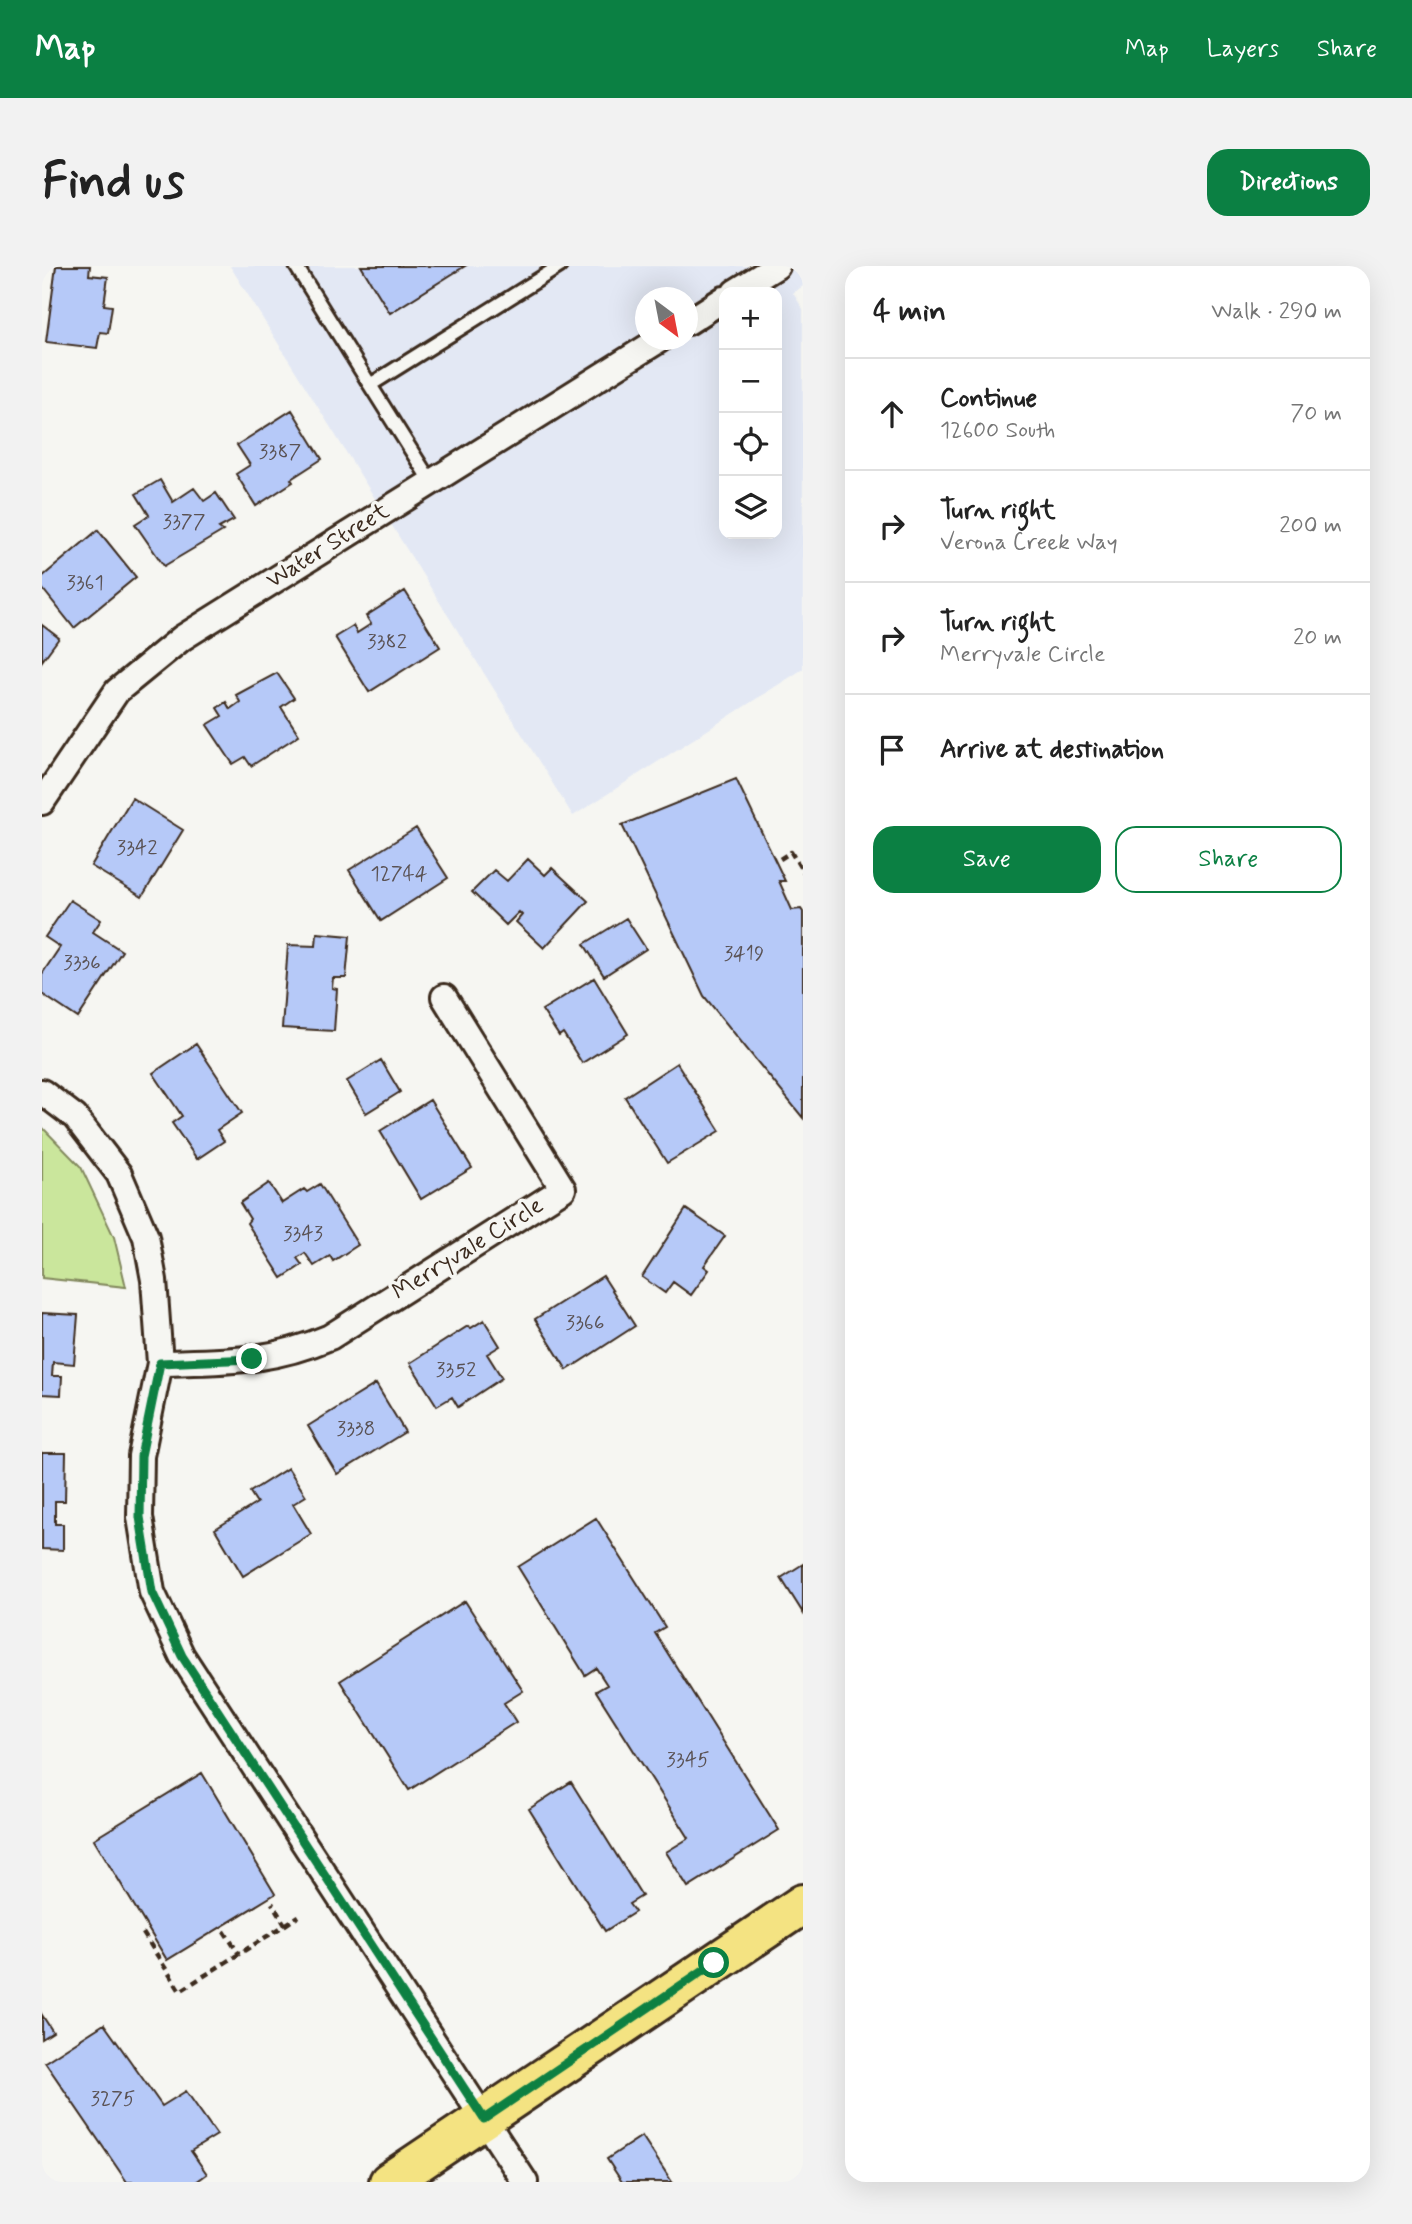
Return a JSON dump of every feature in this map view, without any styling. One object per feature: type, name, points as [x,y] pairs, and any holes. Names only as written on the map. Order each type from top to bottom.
[{"type":"main road","points":[[389,2182],[803,1904]]},
{"type":"street","points":[[742,287],[770,268]]},
{"type":"street","points":[[698,316],[719,302]]},
{"type":"street","name":"Water Street","points":[[42,802],[117,691],[182,638],[643,350]]},
{"type":"street","name":"Merryvale Circle","points":[[160,1363],[252,1359],[305,1348],[330,1337],[563,1189],[444,997]]},
{"type":"street","points":[[42,1092],[75,1117],[119,1174],[146,1237],[154,1280],[160,1363],[141,1456],[140,1517],[152,1592],[182,1656],[525,2182]]},
{"type":"lane","points":[[296,266],[431,482]]},
{"type":"lane","points":[[370,385],[560,266]]},
{"type":"path","points":[[780,859],[791,852],[803,872]]},
{"type":"path","points":[[272,1903],[285,1925]]},
{"type":"path","points":[[143,1933],[180,1991],[299,1916]]},
{"type":"path","points":[[225,1931],[239,1954]]},
{"type":"shaded area","points":[[230,266],[803,266],[803,286],[793,293],[803,309],[803,669],[573,816]]},
{"type":"green space","points":[[42,1127],[81,1167],[114,1237],[126,1287],[42,1278]]},
{"type":"building","points":[[56,266],[90,266],[89,275],[108,277],[104,305],[112,306],[108,333],[100,332],[97,348],[46,342]]},
{"type":"building","points":[[361,266],[465,266],[390,313]]},
{"type":"building","points":[[292,410],[322,459],[256,506],[236,474],[250,465],[237,445]]},
{"type":"building","points":[[160,480],[173,502],[194,488],[204,501],[216,493],[234,520],[219,528],[223,531],[164,566],[135,524],[149,515],[136,494]]},
{"type":"building","points":[[98,530],[136,577],[74,628],[42,588],[42,577]]},
{"type":"building","points":[[405,591],[440,647],[369,692],[335,637],[353,626],[357,633],[371,624],[366,616]]},
{"type":"building","points":[[42,625],[59,638],[42,661]]},
{"type":"building","points":[[277,673],[294,698],[281,707],[299,735],[251,766],[245,757],[233,764],[207,725],[222,716],[217,708],[226,702],[230,709],[240,702],[236,695]]},
{"type":"building","points":[[736,779],[785,881],[779,881],[792,910],[801,909],[803,912],[803,1118],[704,996],[622,825]]},
{"type":"building","points":[[132,798],[183,830],[142,897],[91,866]]},
{"type":"building","points":[[416,828],[448,878],[381,921],[349,870]]},
{"type":"building","points":[[528,859],[545,875],[552,868],[588,901],[544,948],[516,922],[522,915],[519,912],[506,925],[472,892],[494,870],[507,881]]},
{"type":"building","points":[[70,900],[101,920],[93,932],[122,951],[78,1018],[42,994],[42,974],[60,947],[45,937]]},
{"type":"building","points":[[626,918],[646,949],[604,976],[584,944]]},
{"type":"building","points":[[317,933],[350,936],[346,978],[333,978],[332,988],[337,989],[334,1031],[282,1028],[288,945],[316,946]]},
{"type":"building","points":[[594,978],[628,1034],[582,1063],[563,1033],[559,1036],[542,1010]]},
{"type":"building","points":[[196,1044],[242,1113],[217,1130],[224,1141],[197,1159],[172,1123],[182,1116],[153,1073]]},
{"type":"building","points":[[381,1060],[400,1092],[366,1113],[347,1081]]},
{"type":"building","points":[[677,1063],[720,1131],[667,1163],[625,1097]]},
{"type":"building","points":[[430,1100],[472,1168],[421,1199],[380,1131]]},
{"type":"building","points":[[269,1183],[282,1203],[304,1189],[307,1192],[320,1184],[358,1245],[333,1261],[330,1256],[314,1266],[305,1253],[297,1258],[302,1265],[282,1278],[247,1223],[250,1219],[240,1203]]},
{"type":"building","points":[[686,1209],[725,1236],[704,1266],[709,1270],[691,1295],[673,1282],[665,1293],[642,1277]]},
{"type":"building","points":[[603,1276],[635,1326],[567,1370],[535,1319]]},
{"type":"building","points":[[42,1313],[78,1315],[74,1364],[53,1362],[52,1376],[62,1376],[61,1395],[42,1394]]},
{"type":"building","points":[[484,1320],[500,1346],[487,1354],[502,1378],[458,1407],[452,1397],[437,1406],[410,1363],[468,1326],[471,1328]]},
{"type":"building","points":[[376,1384],[405,1432],[337,1474],[308,1426]]},
{"type":"building","points":[[42,1453],[66,1453],[65,1501],[55,1501],[55,1524],[63,1524],[63,1550],[42,1549]]},
{"type":"building","points":[[288,1468],[306,1496],[293,1504],[311,1534],[243,1576],[215,1529],[257,1503],[250,1492]]},
{"type":"building","points":[[596,1518],[665,1627],[655,1633],[779,1830],[688,1887],[666,1852],[689,1838],[596,1691],[607,1685],[596,1668],[585,1675],[518,1567]]},
{"type":"building","points":[[803,1564],[803,1613],[781,1578]]},
{"type":"building","points":[[465,1601],[523,1691],[504,1703],[516,1722],[409,1790],[340,1681]]},
{"type":"building","points":[[202,1773],[275,1894],[167,1960],[94,1839]]},
{"type":"building","points":[[571,1782],[642,1896],[629,1904],[635,1912],[605,1931],[529,1809]]},
{"type":"building","points":[[42,2015],[53,2032],[42,2039]]},
{"type":"building","points":[[104,2024],[162,2106],[186,2091],[217,2135],[191,2151],[207,2174],[196,2182],[127,2182],[45,2062]]},
{"type":"building","points":[[642,2136],[672,2182],[622,2182],[607,2159]]},
{"type":"route","points":[[252,1359],[160,1363],[141,1456],[140,1517],[152,1592],[182,1656],[484,2119],[714,1963]]}]
